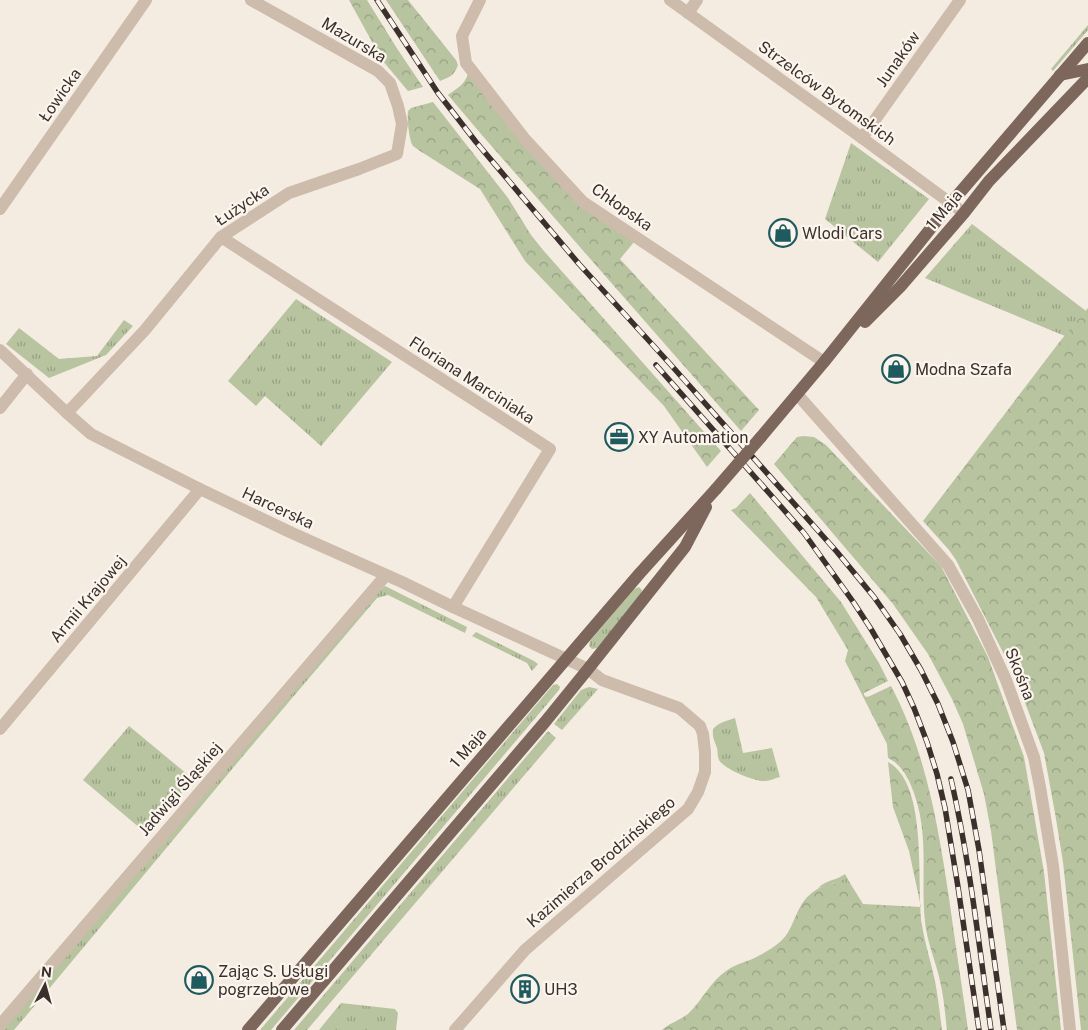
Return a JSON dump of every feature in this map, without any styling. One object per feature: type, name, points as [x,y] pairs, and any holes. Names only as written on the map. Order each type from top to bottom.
[{"type":"main road","name":"1 Maja","points":[[248,1030],[566,658],[716,489],[797,394],[951,203],[1088,43]]},
{"type":"main road","points":[[1060,75],[1088,69]]},
{"type":"main road","name":"1 Maja","points":[[824,362],[900,287],[989,181],[1088,78]]},
{"type":"main road","name":"1 Maja","points":[[282,1030],[588,669],[685,546],[716,489]]},
{"type":"street","name":"Łowicka","points":[[0,209],[146,0]]},
{"type":"street","name":"Mazurska","points":[[251,0],[378,71],[390,84],[398,106]]},
{"type":"street","name":"Chłopska","points":[[480,0],[462,36],[466,63],[524,138],[583,202],[824,362]]},
{"type":"street","name":"Strzelców Bytomskich","points":[[670,0],[964,213]]},
{"type":"street","points":[[688,13],[697,0]]},
{"type":"street","name":"Junaków","points":[[862,138],[960,0]]},
{"type":"street","name":"Łużycka","points":[[66,413],[145,330],[221,237],[289,193],[397,154],[402,124],[398,106]]},
{"type":"street","name":"Floriana Marciniaka","points":[[221,237],[550,450],[454,607]]},
{"type":"street","name":"Harcerska","points":[[0,350],[66,413],[91,434],[200,490],[566,658]]},
{"type":"street","points":[[0,408],[27,374]]},
{"type":"street","name":"Skośna","points":[[797,394],[948,565],[978,619],[1006,680],[1034,757],[1053,866],[1070,1030]]},
{"type":"street","name":"Armii Krajowej","points":[[0,729],[200,490]]},
{"type":"street","name":"Jadwigi Śląskiej","points":[[0,1024],[386,574]]},
{"type":"street","name":"Kazimierza Brodzińskiego","points":[[455,1030],[525,950],[688,809],[698,792],[705,772],[704,741],[700,726],[679,708],[602,680],[588,669],[566,658]]},
{"type":"green space","points":[[349,0],[367,0],[423,87],[408,91],[382,60]]},
{"type":"green space","points":[[386,0],[408,0],[456,60],[458,65],[451,76],[440,81]]},
{"type":"green space","points":[[1088,25],[1088,30],[1053,71],[1051,69]]},
{"type":"green space","points":[[468,73],[522,142],[634,242],[620,259],[759,410],[741,431],[448,95],[463,83]]},
{"type":"green space","points":[[433,102],[508,198],[531,235],[543,250],[721,451],[707,467],[664,406],[525,261],[480,189],[413,146],[410,139],[408,111],[411,108]]},
{"type":"green space","points":[[851,143],[929,199],[878,262],[825,219]]},
{"type":"green space","points":[[972,224],[1086,311],[1065,336],[925,278]]},
{"type":"green space","points":[[296,299],[392,362],[321,446],[265,396],[256,406],[228,381]]},
{"type":"green space","points":[[1088,308],[1088,1030],[1081,1030],[1063,862],[1044,753],[1015,676],[956,560],[923,521],[1061,340]]},
{"type":"green space","points":[[124,320],[133,326],[106,355],[49,378],[6,344],[19,328],[59,359],[97,356]]},
{"type":"green space","points":[[797,437],[814,437],[826,445],[941,566],[988,657],[1024,757],[1044,872],[1061,1030],[1017,1030],[991,831],[984,794],[963,724],[928,654],[893,604],[774,464]]},
{"type":"green space","points":[[750,493],[841,602],[879,663],[888,681],[864,693],[864,695],[866,697],[870,696],[891,686],[903,711],[922,763],[935,816],[945,871],[968,1030],[947,1030],[941,987],[926,929],[923,835],[916,800],[910,783],[898,765],[888,758],[887,744],[845,661],[848,650],[816,597],[731,510],[736,508]]},
{"type":"green space","points":[[385,586],[467,627],[465,633],[388,595],[377,598],[14,1030],[3,1030],[374,595]]},
{"type":"green space","points":[[639,587],[642,590],[641,594],[597,648],[592,649],[589,646],[590,641],[634,589]]},
{"type":"green space","points":[[476,632],[538,664],[532,671],[527,663],[472,636]]},
{"type":"green space","points":[[557,684],[560,687],[559,690],[271,1030],[260,1030],[553,685]]},
{"type":"green space","points":[[589,687],[598,689],[562,730],[554,724],[581,690]]},
{"type":"green space","points":[[735,718],[743,753],[772,748],[780,777],[760,781],[733,771],[722,764],[718,757],[713,729],[720,723]]},
{"type":"green space","points":[[129,726],[193,779],[147,834],[83,780]]},
{"type":"green space","points":[[548,731],[556,738],[307,1030],[294,1030]]},
{"type":"green space","points":[[888,762],[901,774],[910,791],[915,813],[918,837],[920,904],[909,851],[893,807]]},
{"type":"green space","points":[[845,874],[850,883],[835,883],[818,888],[825,883]]},
{"type":"green space","points":[[835,883],[850,883],[863,904],[920,907],[922,925],[935,981],[942,1030],[662,1030],[688,1014],[720,975],[736,965],[760,955],[780,942],[789,930],[802,904],[813,892],[821,887]]},
{"type":"green space","points":[[341,1003],[395,1009],[398,1013],[396,1030],[319,1030]]},
{"type":"railway","points":[[377,0],[438,93],[476,142],[579,264],[837,552],[874,597],[900,634],[938,704],[953,742],[968,790],[979,850],[1004,1030]]},
{"type":"railway","points":[[656,365],[804,533],[854,603],[902,682],[927,742],[945,808],[979,1030]]},
{"type":"railway","points":[[951,779],[969,873],[991,1030]]},
{"type":"place","name":"Wlodi Cars","points":[[783,233]]},
{"type":"place","name":"Modna Szafa","points":[[896,369]]},
{"type":"place","name":"XY Automation","points":[[619,437]]},
{"type":"place","name":"Zając S. Usługi pogrzebowe","points":[[199,980]]},
{"type":"place","name":"UH3","points":[[525,989]]}]
